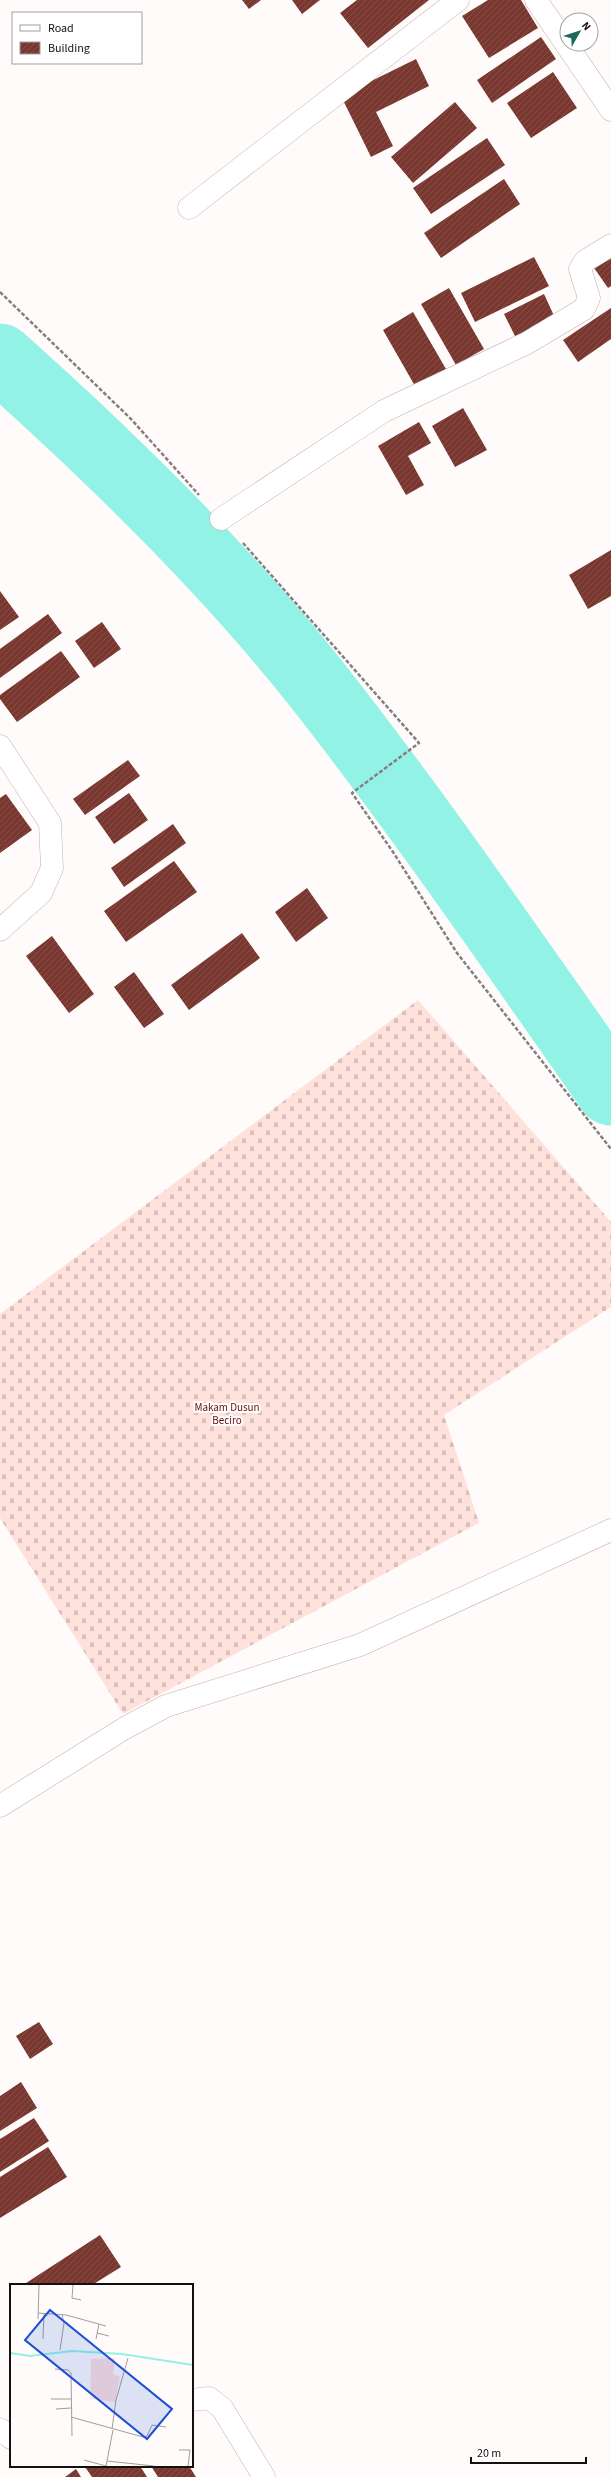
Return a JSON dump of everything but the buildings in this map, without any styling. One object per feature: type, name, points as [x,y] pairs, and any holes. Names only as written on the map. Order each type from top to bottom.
[{"type":"street","points":[[189,208],[458,0]]},
{"type":"street","points":[[536,0],[611,110]]},
{"type":"street","points":[[221,519],[384,412],[526,344],[584,309],[589,298],[580,269],[585,261],[611,245]]},
{"type":"street","points":[[0,746],[50,823],[52,868],[41,893],[0,930]]},
{"type":"street","points":[[0,1806],[125,1728],[166,1706],[360,1645],[611,1530]]},
{"type":"street","points":[[193,2400],[209,2398],[222,2408],[264,2477]]},
{"type":"street","points":[[0,2429],[10,2437]]},
{"type":"path","points":[[419,743],[352,793],[393,852],[457,954],[611,1149]]},
{"type":"green space","name":"Makam Dusun Beciro","points":[[418,1000],[611,1222],[611,1307],[444,1415],[479,1523],[123,1714],[0,1518],[0,1314]]},
{"type":"waterway","points":[[0,358],[84,435],[166,515],[245,599],[282,642],[318,686],[394,785],[611,1091]]}]
